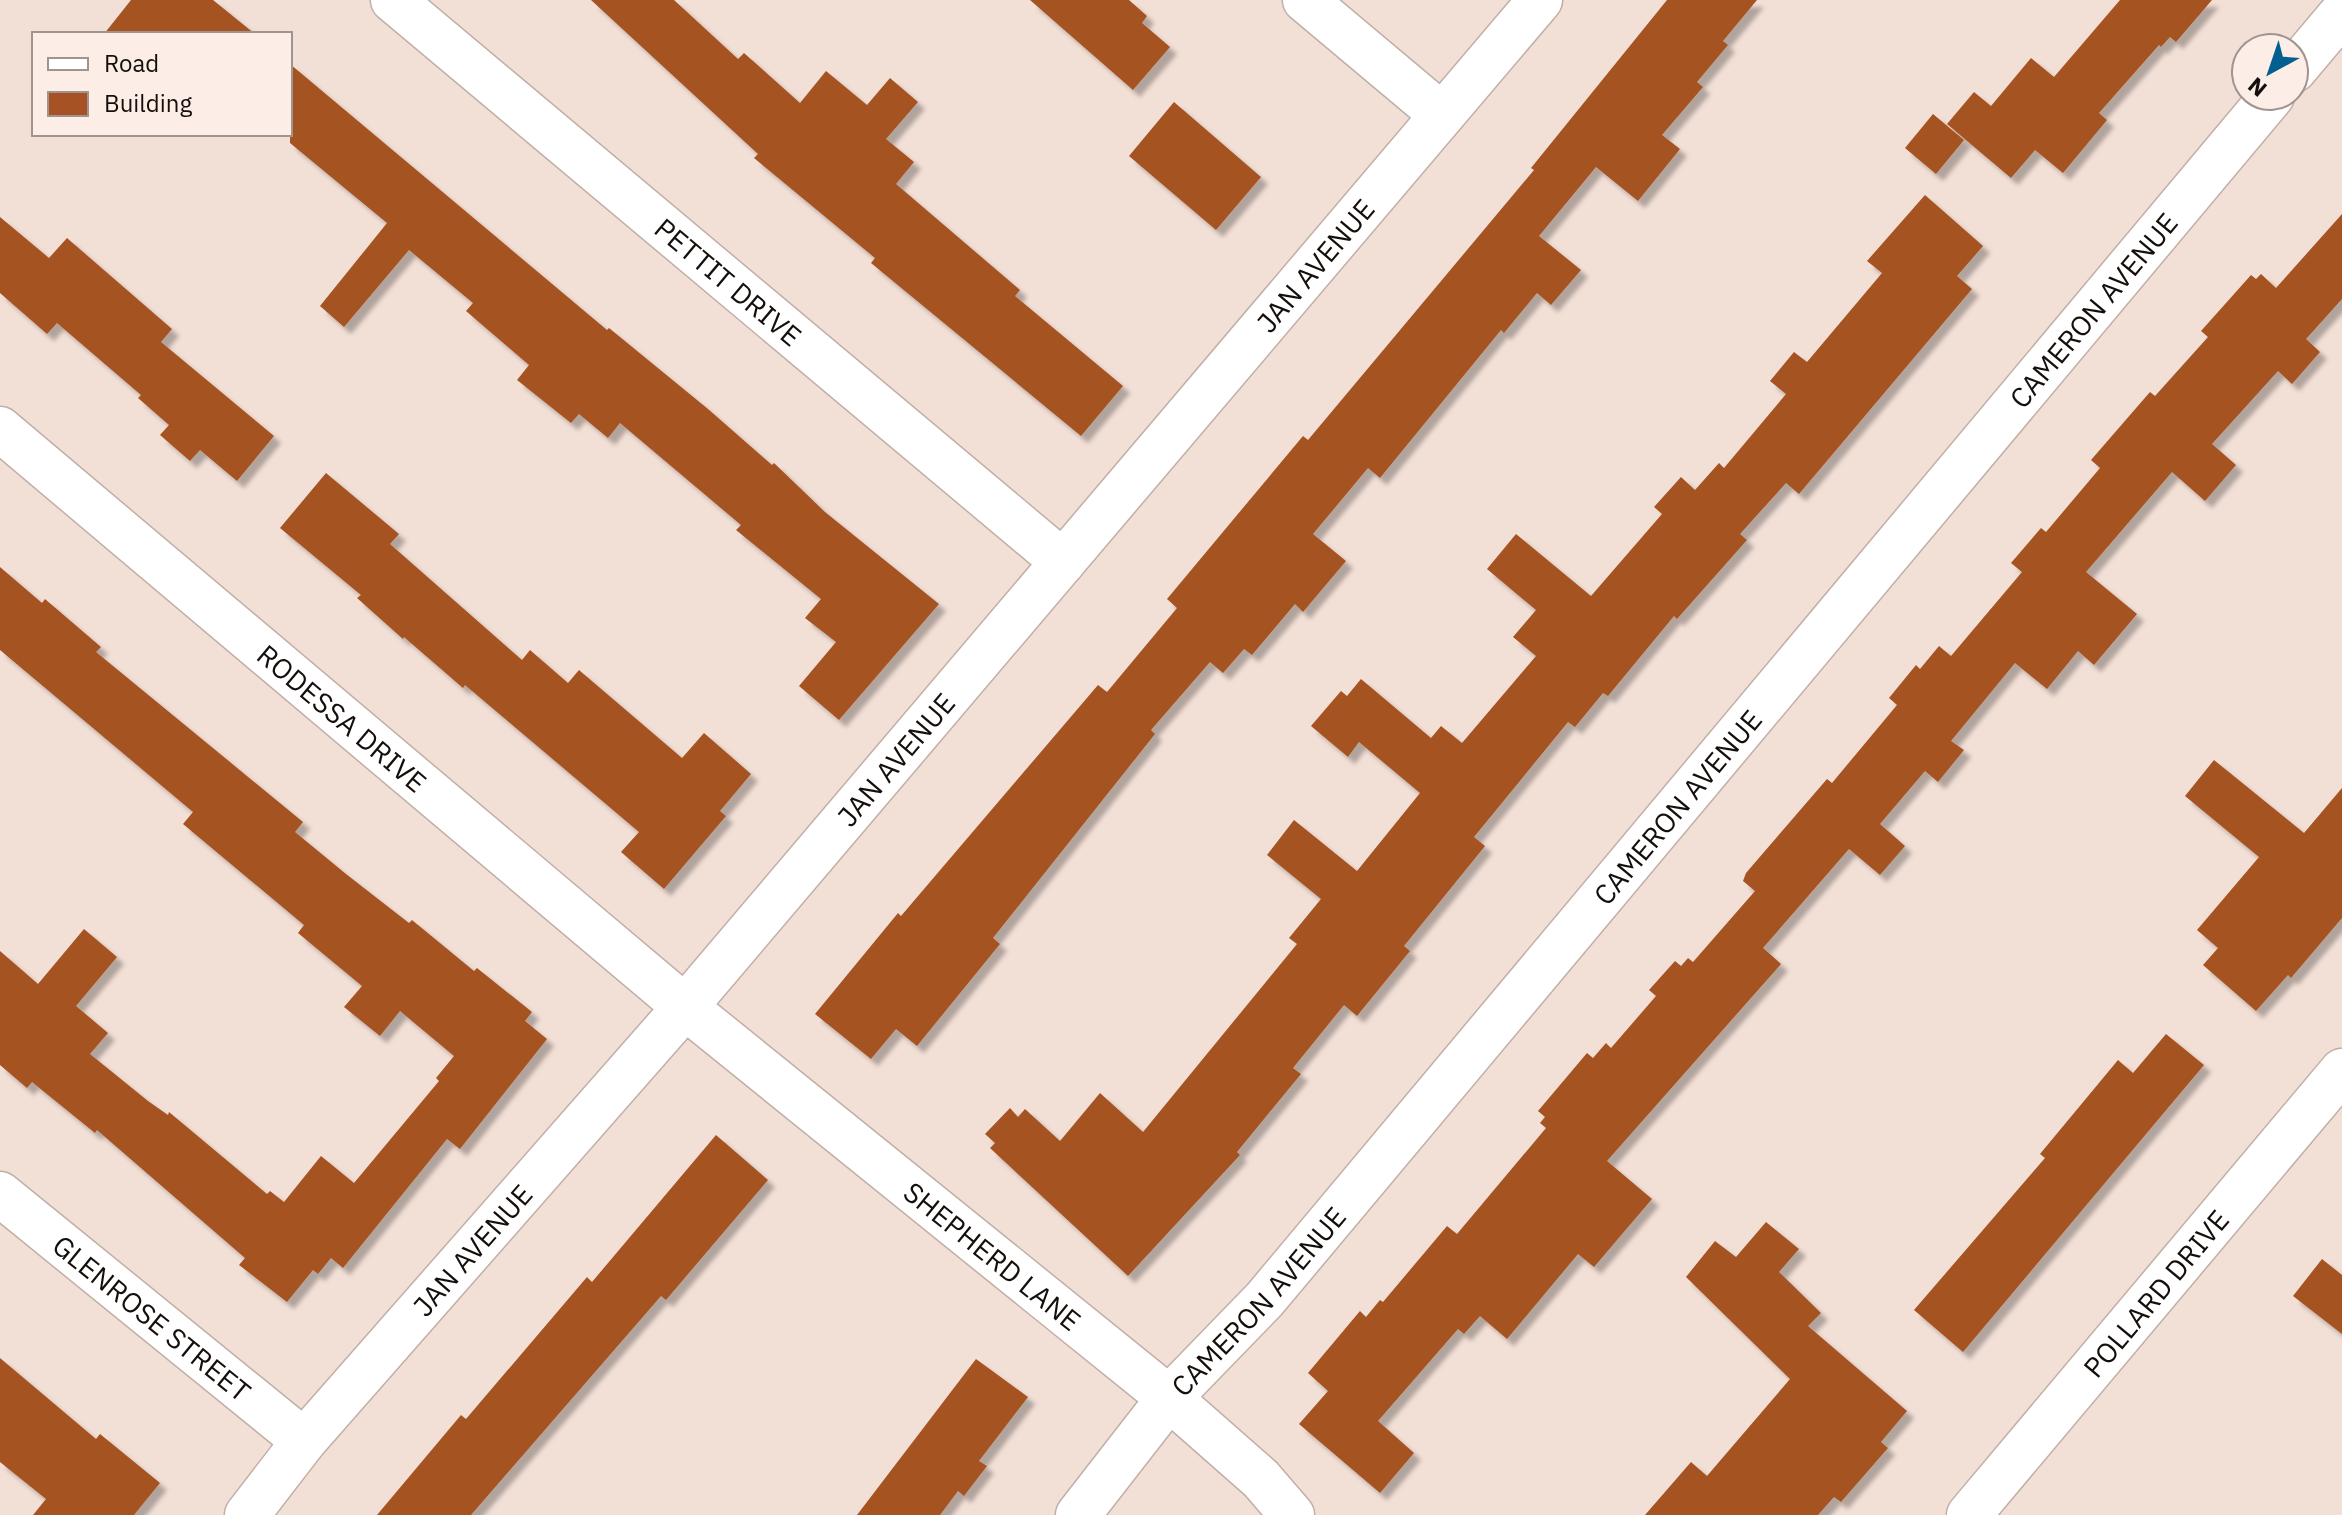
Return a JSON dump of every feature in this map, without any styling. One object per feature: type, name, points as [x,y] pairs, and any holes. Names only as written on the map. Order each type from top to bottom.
[{"type":"street","name":"PETTIT DRIVE","points":[[393,0],[1063,562]]},
{"type":"street","points":[[1305,0],[1442,115]]},
{"type":"street","name":"JAN AVENUE","points":[[247,1515],[304,1441],[685,1007],[1540,0]]},
{"type":"street","points":[[2310,51],[2342,13]]},
{"type":"street","name":"CAMERON AVENUE","points":[[1078,1515],[1169,1398],[1265,1299],[2259,112]]},
{"type":"street","name":"RODESSA DRIVE","points":[[0,429],[685,1007]]},
{"type":"street","name":"SHEPHERD LANE","points":[[685,1007],[1169,1398],[1261,1479],[1292,1515]]},
{"type":"street","name":"POLLARD DRIVE","points":[[1969,1515],[2342,1071]]},
{"type":"street","name":"GLENROSE STREET","points":[[0,1194],[304,1441]]},
{"type":"building","points":[[131,0],[213,0],[253,32],[106,32]]},
{"type":"building","points":[[591,0],[674,0],[738,59],[744,53],[800,103],[826,71],[867,105],[890,78],[918,102],[886,139],[914,162],[896,184],[1020,290],[1015,296],[1123,386],[1081,436],[871,263],[875,258],[754,158],[758,154]]},
{"type":"building","points":[[1030,0],[1129,0],[1147,16],[1142,23],[1170,47],[1133,90]]},
{"type":"building","points":[[1667,0],[1757,0],[1723,41],[1728,45],[1697,82],[1703,87],[1662,135],[1680,149],[1638,201],[1596,167],[1539,236],[1581,270],[1551,305],[1537,293],[1504,333],[1501,330],[1380,478],[1368,468],[1313,534],[1346,561],[1303,612],[1295,604],[1252,655],[1244,649],[1223,673],[1210,662],[1151,730],[1155,734],[993,938],[1000,944],[917,1046],[896,1029],[871,1059],[815,1014],[898,913],[901,916],[1098,685],[1107,692],[1177,608],[1167,599],[1303,436],[1308,440],[1534,170],[1531,168]]},
{"type":"building","points":[[2120,0],[2212,0],[2176,42],[2170,37],[2161,47],[2159,45],[2099,113],[2107,120],[2063,173],[2035,150],[2011,178],[1947,124],[1974,92],[1991,106],[2031,58],[2054,77]]},
{"type":"building","points":[[292,66],[607,330],[609,328],[708,409],[772,465],[774,463],[825,512],[939,604],[839,720],[799,686],[836,642],[805,618],[821,599],[736,530],[741,525],[620,423],[608,438],[579,414],[571,423],[517,380],[529,365],[466,311],[473,303],[409,250],[344,327],[320,306],[387,223],[290,143]]},
{"type":"building","points":[[1174,102],[1261,177],[1216,230],[1129,156]]},
{"type":"building","points":[[1933,114],[1964,140],[1936,174],[1905,148]]},
{"type":"building","points":[[1925,195],[1983,246],[1957,276],[1972,289],[1799,494],[1786,483],[1740,534],[1747,540],[1677,619],[1674,616],[1608,696],[1603,693],[1575,727],[1568,722],[1474,837],[1485,846],[1404,946],[1410,951],[1357,1016],[1344,1005],[1293,1068],[1301,1074],[1237,1152],[1240,1155],[1128,1276],[990,1148],[995,1143],[985,1134],[1010,1108],[1018,1117],[1025,1109],[1060,1141],[1100,1093],[1143,1132],[1297,944],[1289,938],[1321,899],[1267,855],[1294,820],[1357,871],[1420,793],[1359,742],[1348,757],[1311,726],[1341,691],[1347,696],[1361,679],[1431,738],[1441,726],[1462,743],[1536,656],[1513,637],[1536,610],[1487,569],[1516,534],[1591,596],[1662,514],[1654,507],[1681,477],[1695,490],[1719,463],[1724,468],[1786,394],[1770,381],[1794,352],[1807,362],[1882,273],[1867,261]]},
{"type":"building","points":[[2342,214],[2342,299],[2306,339],[2320,352],[2292,384],[2278,371],[2212,444],[2236,465],[2205,501],[2172,472],[2086,572],[2137,614],[2094,665],[2078,651],[2047,689],[2015,663],[1951,741],[1964,750],[1938,782],[1925,771],[1880,824],[1905,846],[1880,875],[1849,849],[1763,948],[1781,964],[1607,1161],[1652,1199],[1594,1267],[1578,1254],[1507,1339],[1480,1316],[1464,1334],[1458,1329],[1378,1421],[1414,1453],[1380,1493],[1299,1424],[1328,1391],[1308,1373],[1360,1311],[1366,1317],[1380,1300],[1383,1302],[1447,1226],[1457,1234],[1546,1128],[1540,1123],[1545,1117],[1538,1111],[1587,1053],[1593,1058],[1606,1043],[1611,1048],[1656,996],[1649,990],[1675,961],[1681,966],[1688,958],[1693,962],[1755,891],[1743,881],[1746,873],[1827,779],[1832,783],[1897,705],[1889,698],[1916,665],[1920,669],[1939,646],[1951,656],[2022,572],[2011,563],[2041,528],[2046,532],[2100,468],[2091,460],[2150,392],[2155,396],[2208,337],[2201,331],[2251,275],[2256,279],[2261,274],[2276,288]]},
{"type":"building","points":[[0,217],[49,258],[67,238],[172,329],[161,342],[274,436],[237,481],[200,450],[190,461],[160,435],[169,425],[138,398],[141,395],[57,323],[47,334],[0,293]]},
{"type":"building","points":[[326,473],[399,534],[390,544],[522,660],[530,650],[568,683],[579,670],[682,758],[704,733],[751,774],[720,811],[726,816],[664,889],[621,852],[639,832],[465,685],[463,688],[403,639],[357,598],[361,595],[280,528]]},
{"type":"building","points":[[0,567],[42,603],[45,599],[101,647],[96,652],[303,822],[295,832],[409,923],[412,920],[474,971],[477,968],[532,1012],[525,1021],[547,1039],[460,1149],[447,1139],[343,1268],[331,1258],[318,1274],[313,1270],[287,1302],[239,1265],[245,1258],[97,1130],[95,1133],[32,1082],[27,1088],[0,1065],[0,951],[38,984],[84,929],[117,957],[76,1006],[108,1033],[90,1054],[148,1101],[168,1115],[169,1112],[267,1194],[270,1191],[284,1202],[321,1156],[354,1183],[439,1081],[436,1078],[454,1056],[400,1011],[380,1036],[344,1007],[362,986],[298,933],[304,925],[183,824],[193,812],[0,650]]},
{"type":"building","points":[[2214,760],[2304,833],[2342,788],[2342,918],[2291,978],[2288,975],[2256,1011],[2203,965],[2218,948],[2197,930],[2259,857],[2185,796]]},
{"type":"building","points":[[2166,1034],[2204,1065],[1963,1352],[1914,1310],[2045,1158],[2040,1154],[2118,1060],[2133,1073]]},
{"type":"building","points":[[716,1135],[768,1180],[666,1300],[661,1296],[471,1515],[377,1515],[461,1415],[466,1419],[587,1277],[592,1282]]},
{"type":"building","points":[[1766,1222],[1799,1249],[1779,1272],[1821,1313],[1808,1326],[1907,1411],[1881,1442],[1888,1448],[1841,1502],[1834,1497],[1818,1515],[1645,1515],[1691,1462],[1707,1476],[1790,1379],[1686,1277],[1715,1241],[1736,1257]]},
{"type":"building","points":[[2322,1259],[2342,1275],[2342,1334],[2293,1296]]},
{"type":"building","points":[[0,1358],[96,1439],[100,1434],[160,1483],[134,1515],[33,1515],[46,1499],[0,1462]]},
{"type":"building","points":[[976,1359],[1028,1397],[979,1461],[987,1466],[964,1496],[958,1491],[940,1515],[857,1515]]}]
